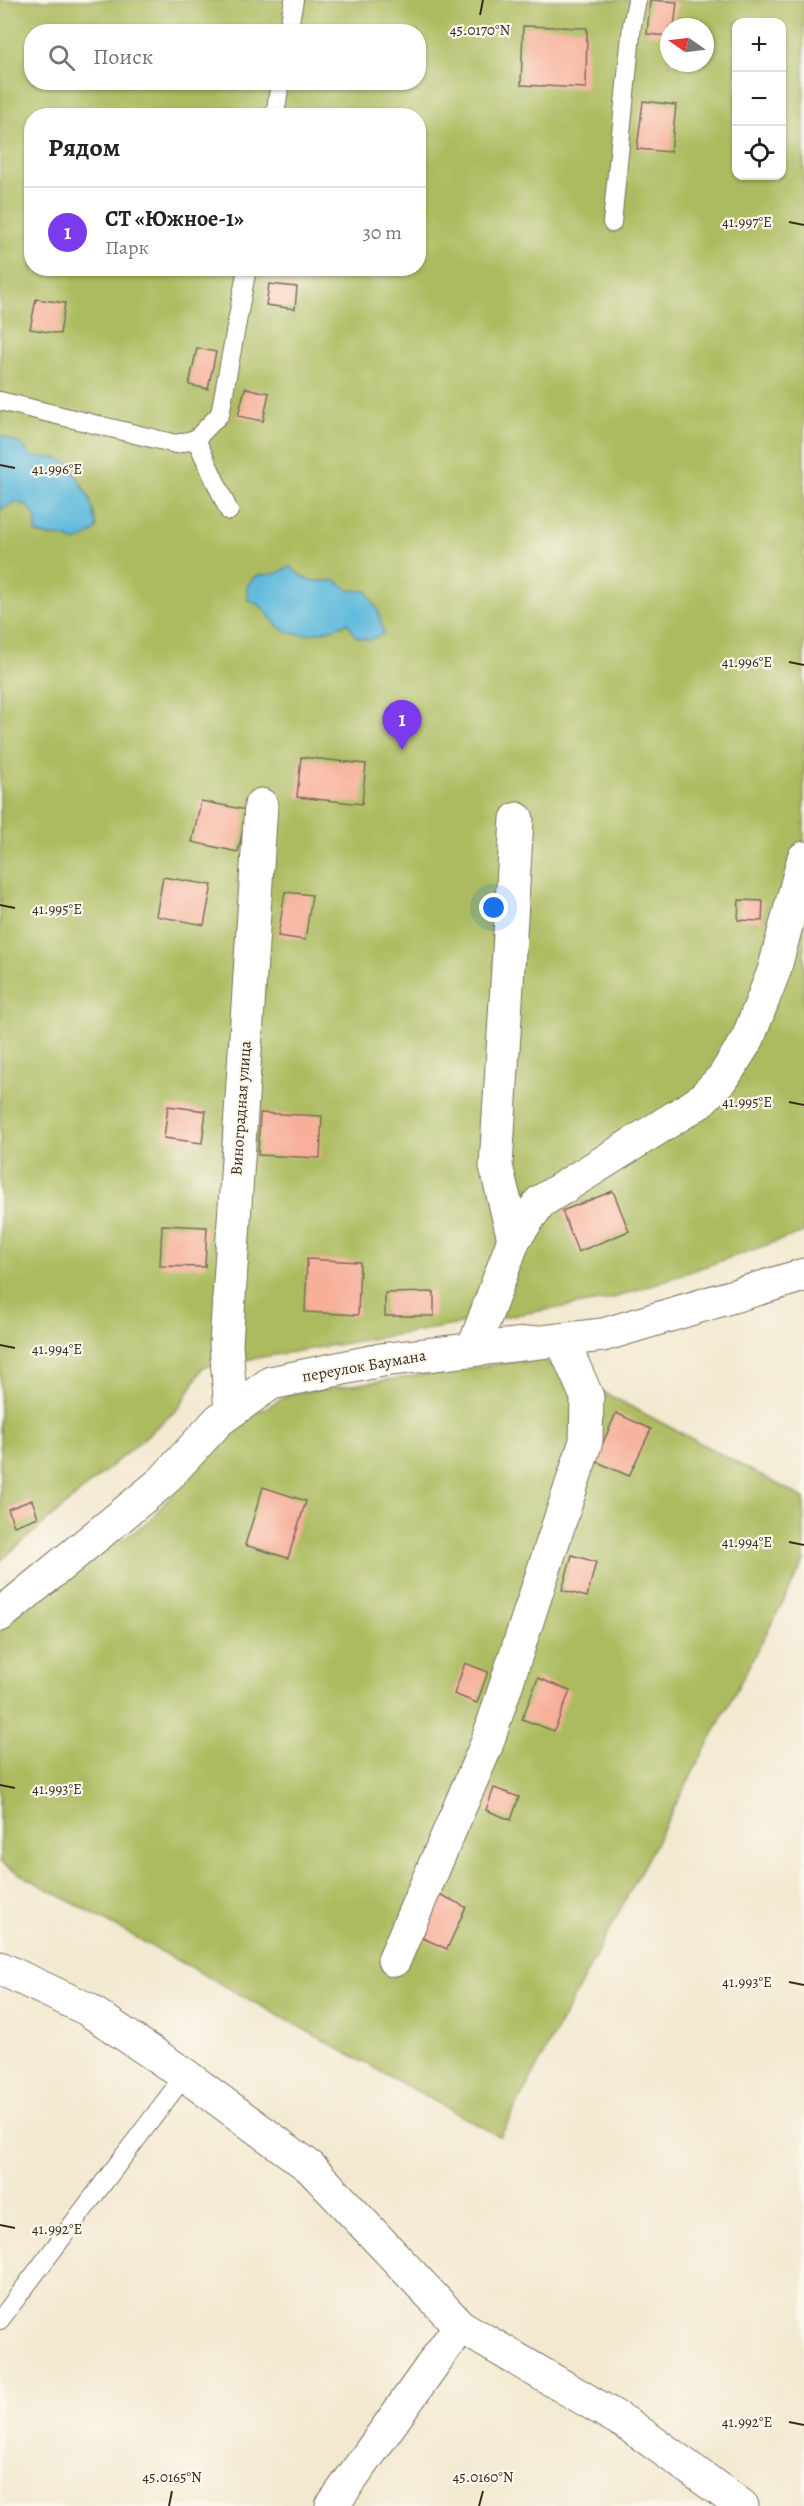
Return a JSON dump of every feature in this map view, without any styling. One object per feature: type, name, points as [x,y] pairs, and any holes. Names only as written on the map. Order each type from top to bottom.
[{"type":"street","name":"Виноградная улица","points":[[231,1411],[226,1344],[261,805]]},
{"type":"street","points":[[514,1239],[496,1166],[517,819]]},
{"type":"street","points":[[473,1350],[514,1239],[540,1202],[698,1103],[723,1078],[748,1038],[774,971],[804,858]]},
{"type":"street","name":"переулок Баумана","points":[[0,1615],[162,1482],[219,1420],[271,1383],[381,1360],[603,1335],[804,1275]]},
{"type":"street","points":[[394,1960],[486,1746],[586,1441],[587,1396],[562,1340]]},
{"type":"street","points":[[0,1968],[87,2009],[185,2075],[310,2167],[460,2326],[629,2425],[742,2506]]},
{"type":"street","points":[[332,2506],[460,2326]]},
{"type":"lane","points":[[290,24],[294,0]]},
{"type":"lane","points":[[612,223],[631,37],[637,0]]},
{"type":"lane","points":[[276,108],[279,90]]},
{"type":"lane","points":[[0,401],[176,444],[196,439],[220,414],[246,276]]},
{"type":"lane","points":[[196,439],[229,512]]},
{"type":"lane","points":[[0,2320],[185,2075]]},
{"type":"green space","points":[[0,0],[804,0],[804,1232],[611,1299],[203,1367],[179,1408],[0,1561]]},
{"type":"green space","points":[[539,1358],[804,1498],[804,1562],[500,2137],[0,1863],[0,1625],[149,1521],[228,1429],[290,1394]]},
{"type":"water","points":[[0,435],[20,444],[33,457],[56,458],[69,463],[90,499],[97,528],[90,535],[75,542],[64,537],[41,535],[36,533],[36,517],[27,505],[15,502],[0,510]]},
{"type":"water","points":[[291,567],[301,576],[311,580],[335,580],[349,590],[367,591],[378,611],[384,634],[369,640],[356,637],[348,623],[304,634],[295,634],[279,627],[264,609],[248,600],[247,586],[255,576],[274,574]]},
{"type":"building","points":[[650,0],[677,2],[675,18],[660,18],[660,35],[647,34]]},
{"type":"building","points":[[523,26],[587,28],[586,88],[521,85]]},
{"type":"building","points":[[643,101],[676,105],[671,152],[637,149]]},
{"type":"building","points":[[269,284],[297,287],[295,309],[266,305]]},
{"type":"building","points":[[36,299],[65,303],[60,334],[30,329]]},
{"type":"building","points":[[197,348],[216,352],[208,389],[189,385]]},
{"type":"building","points":[[245,388],[269,393],[263,421],[238,416]]},
{"type":"building","points":[[301,757],[366,764],[362,804],[297,797]]},
{"type":"building","points":[[201,801],[247,810],[238,852],[192,842]]},
{"type":"building","points":[[163,877],[212,885],[204,925],[156,916]]},
{"type":"building","points":[[285,892],[312,895],[305,940],[278,936]]},
{"type":"building","points":[[739,900],[763,901],[762,921],[738,920]]},
{"type":"building","points":[[168,1106],[206,1111],[202,1143],[164,1138]]},
{"type":"building","points":[[260,1113],[322,1116],[320,1158],[258,1155]]},
{"type":"building","points":[[613,1191],[629,1231],[578,1252],[562,1211]]},
{"type":"building","points":[[162,1225],[207,1227],[205,1267],[160,1266]]},
{"type":"building","points":[[307,1259],[360,1262],[358,1315],[305,1312]]},
{"type":"building","points":[[434,1292],[434,1316],[385,1316],[385,1293]]},
{"type":"building","points":[[616,1413],[651,1429],[629,1476],[595,1461]]},
{"type":"building","points":[[263,1487],[306,1501],[288,1558],[245,1545]]},
{"type":"building","points":[[32,1500],[38,1517],[14,1526],[8,1509]]},
{"type":"building","points":[[572,1555],[596,1562],[587,1597],[562,1590]]},
{"type":"building","points":[[465,1663],[488,1672],[477,1703],[454,1694]]},
{"type":"building","points":[[538,1678],[570,1691],[554,1731],[522,1719]]},
{"type":"building","points":[[494,1788],[519,1797],[511,1820],[486,1810]]},
{"type":"building","points":[[437,1893],[466,1907],[447,1949],[418,1936]]},
{"type":"place","name":"СТ «Южное-1»","points":[[402,750]]}]
